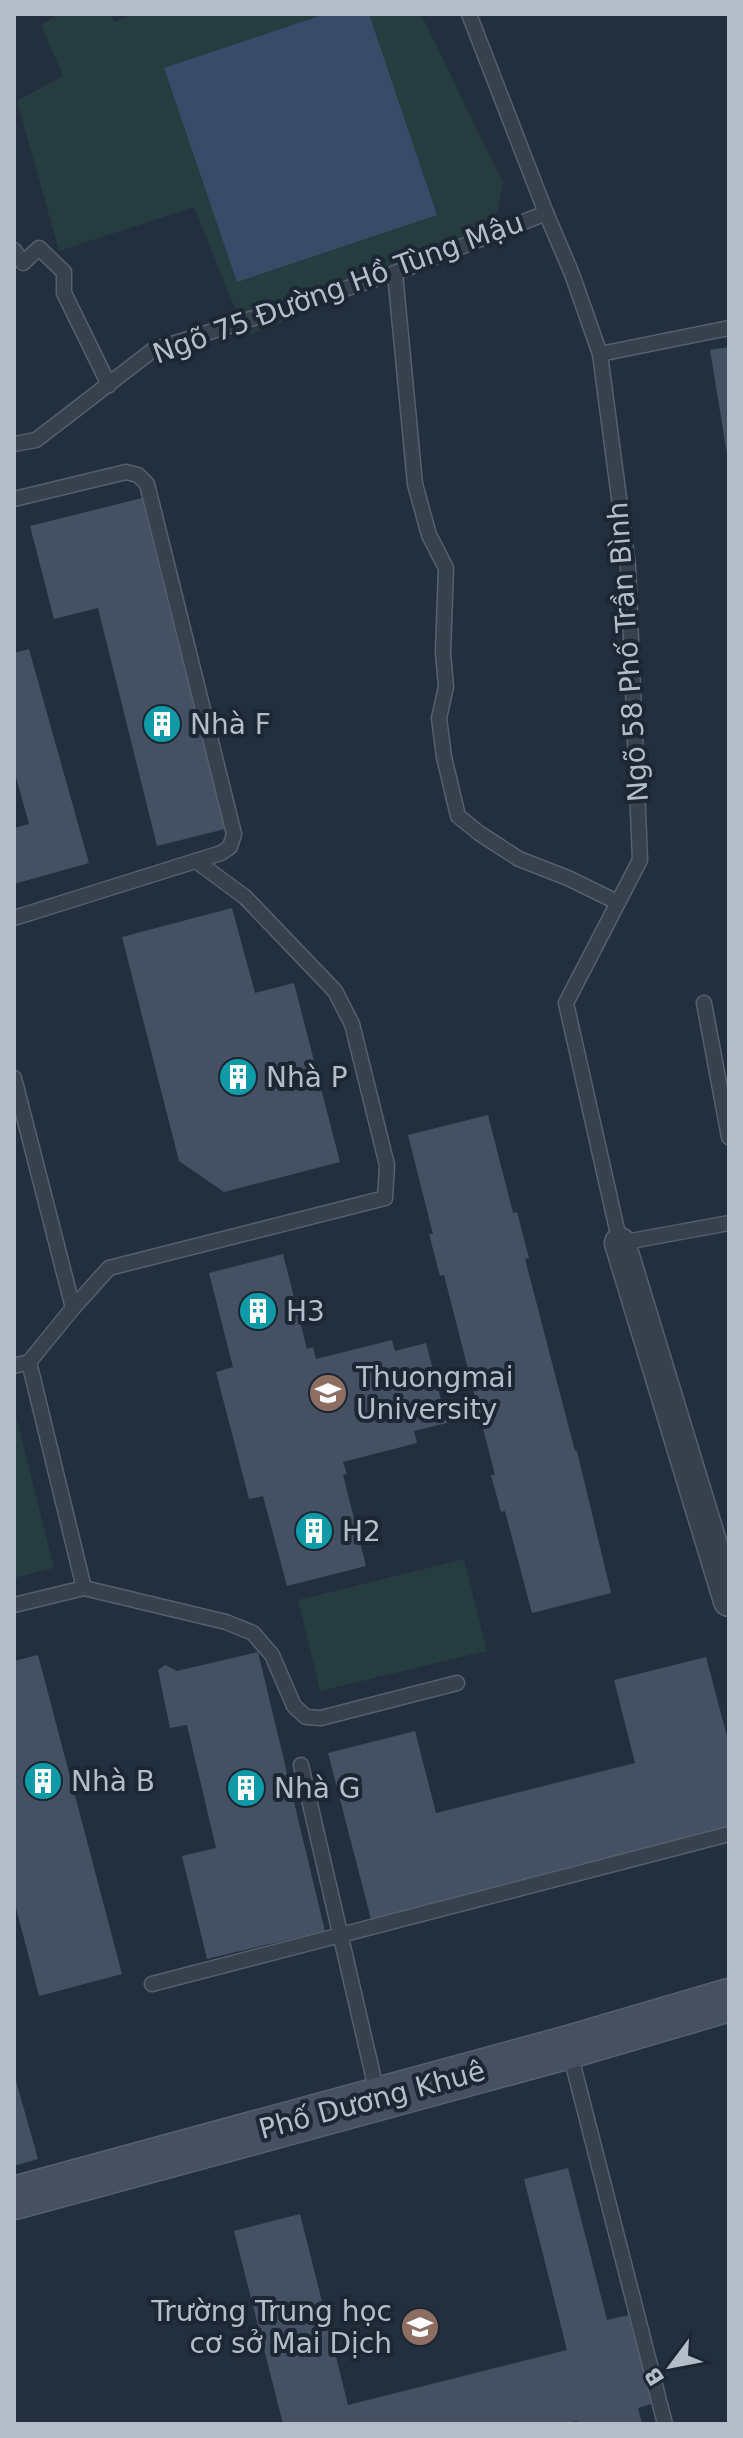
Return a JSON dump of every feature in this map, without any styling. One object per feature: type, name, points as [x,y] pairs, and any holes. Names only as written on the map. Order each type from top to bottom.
[{"type":"street","points":[[620,1243],[724,1566],[729,1601]]},
{"type":"street","name":"Phố Dương Khuê","points":[[14,2198],[569,2047],[729,2000]]},
{"type":"lane","name":"Ngõ 58 Phố Trần Bình","points":[[469,14],[572,274],[600,354],[628,566],[640,860],[566,1003],[620,1243]]},
{"type":"lane","name":"Ngõ 75 Đường Hồ Tùng Mậu","points":[[14,444],[36,440],[153,350],[395,273],[546,213]]},
{"type":"lane","points":[[14,250],[23,263],[39,248],[64,272],[64,293],[109,385]]},
{"type":"lane","points":[[395,273],[415,484],[429,535],[446,568],[443,652],[446,687],[439,718],[444,757],[458,816],[519,859],[617,902]]},
{"type":"lane","points":[[600,354],[729,328]]},
{"type":"lane","points":[[14,499],[126,472],[138,475],[147,484],[234,834],[230,847],[221,853],[14,918]]},
{"type":"lane","points":[[84,1588],[22,1364],[109,1268],[385,1198],[387,1165],[352,1024],[335,991],[245,897],[196,861]]},
{"type":"lane","points":[[704,1003],[729,1137]]},
{"type":"lane","points":[[14,1078],[73,1308]]},
{"type":"lane","points":[[620,1243],[729,1223]]},
{"type":"lane","points":[[14,1605],[84,1588],[226,1622],[253,1633],[272,1655],[294,1706],[306,1717],[321,1718],[457,1683]]},
{"type":"lane","points":[[301,1765],[378,2097]]},
{"type":"lane","points":[[152,1984],[729,1834]]},
{"type":"lane","points":[[569,2047],[665,2424]]},
{"type":"green space","points":[[53,14],[109,14],[115,22],[133,14],[421,14],[503,183],[491,241],[246,336],[194,207],[59,251],[17,101],[63,76],[41,25],[54,17]]},
{"type":"green space","points":[[14,1408],[54,1568],[14,1578]]},
{"type":"green space","points":[[464,1559],[487,1651],[320,1691],[298,1600]]},
{"type":"water","points":[[325,14],[369,14],[437,215],[237,282],[164,68]]},
{"type":"building","points":[[729,347],[729,454],[727,454],[710,350]]},
{"type":"building","name":"Nhà F","points":[[142,498],[225,829],[157,846],[98,608],[54,619],[30,526]]},
{"type":"building","points":[[29,649],[89,863],[14,884],[14,828],[29,824],[14,770],[14,653]]},
{"type":"building","name":"Nhà P","points":[[232,908],[255,993],[294,983],[340,1162],[224,1192],[179,1161],[122,937]]},
{"type":"building","points":[[488,1115],[513,1213],[517,1212],[529,1258],[525,1259],[577,1451],[611,1593],[532,1613],[505,1511],[501,1512],[491,1475],[495,1475],[444,1275],[440,1276],[429,1234],[433,1234],[408,1135]]},
{"type":"building","points":[[283,1254],[307,1349],[313,1347],[316,1359],[392,1340],[395,1351],[426,1343],[447,1423],[414,1431],[417,1443],[343,1462],[347,1474],[343,1475],[366,1566],[287,1586],[263,1496],[249,1499],[216,1372],[233,1367],[209,1273]]},
{"type":"building","name":"Nhà G","points":[[258,1652],[325,1931],[207,1959],[182,1856],[216,1848],[187,1725],[170,1728],[158,1670],[165,1665],[177,1671]]},
{"type":"building","name":"Nhà B","points":[[38,1655],[122,1974],[39,1996],[14,1900],[14,1661]]},
{"type":"building","points":[[706,1657],[729,1744],[729,1832],[372,1923],[328,1753],[415,1731],[436,1813],[635,1763],[614,1680]]},
{"type":"building","points":[[14,2074],[38,2159],[14,2166]]},
{"type":"building","points":[[568,2168],[607,2320],[629,2315],[652,2404],[638,2408],[642,2424],[578,2424],[577,2421],[563,2424],[283,2424],[234,2231],[300,2214],[348,2405],[567,2350],[524,2179]]},
{"type":"place","name":"Nhà F","points":[[162,724]]},
{"type":"place","name":"Nhà P","points":[[238,1077]]},
{"type":"place","name":"H3","points":[[258,1311]]},
{"type":"place","name":"Thuongmai University","points":[[328,1393]]},
{"type":"place","name":"H2","points":[[314,1531]]},
{"type":"place","name":"Nhà B","points":[[43,1781]]},
{"type":"place","name":"Nhà G","points":[[246,1788]]},
{"type":"place","name":"Trường Trung học cơ sở Mai Dịch","points":[[420,2327]]}]
